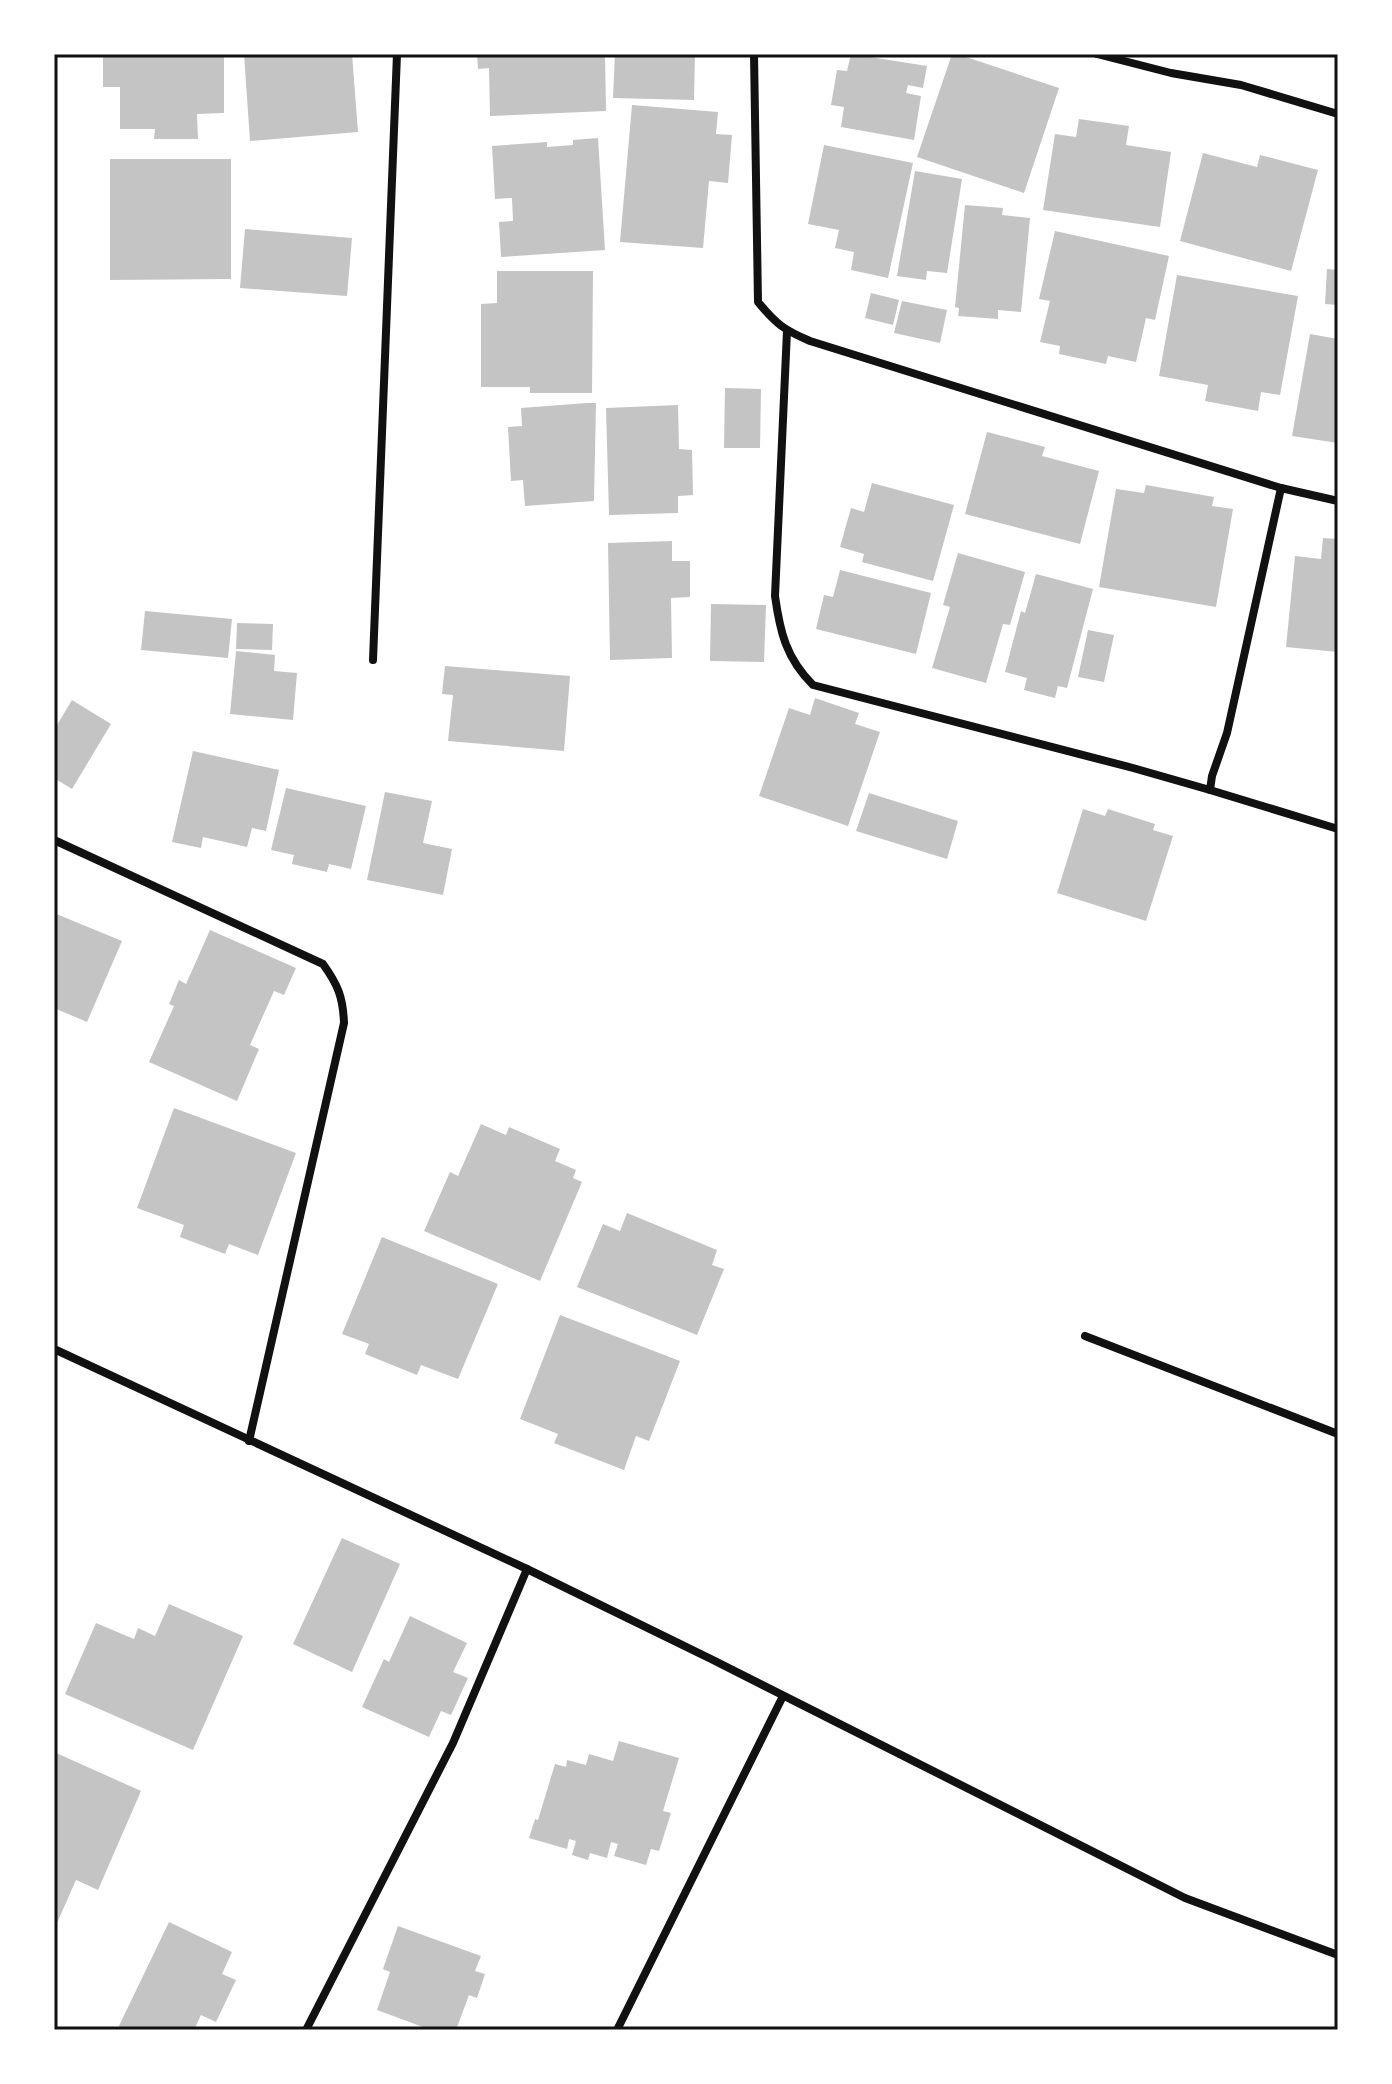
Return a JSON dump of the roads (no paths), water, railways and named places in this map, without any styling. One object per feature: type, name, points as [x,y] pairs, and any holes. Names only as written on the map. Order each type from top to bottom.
[{"type":"street","points":[[373,660],[397,54]]},
{"type":"street","points":[[754,54],[758,302],[773,321],[810,341],[1281,488],[1338,501]]},
{"type":"street","points":[[1097,54],[1171,73],[1241,85],[1338,114]]},
{"type":"street","points":[[787,331],[775,596],[780,629],[789,654],[813,685],[1210,790],[1338,829]]},
{"type":"street","points":[[1210,790],[1227,733],[1281,488]]},
{"type":"street","points":[[54,840],[323,964],[338,985],[344,1023],[249,1441]]},
{"type":"street","points":[[1085,1336],[1338,1434]]},
{"type":"street","points":[[54,1349],[527,1569],[1185,1898],[1338,1955]]},
{"type":"street","points":[[306,2030],[453,1743],[527,1569]]},
{"type":"street","points":[[617,2030],[783,1696]]}]
